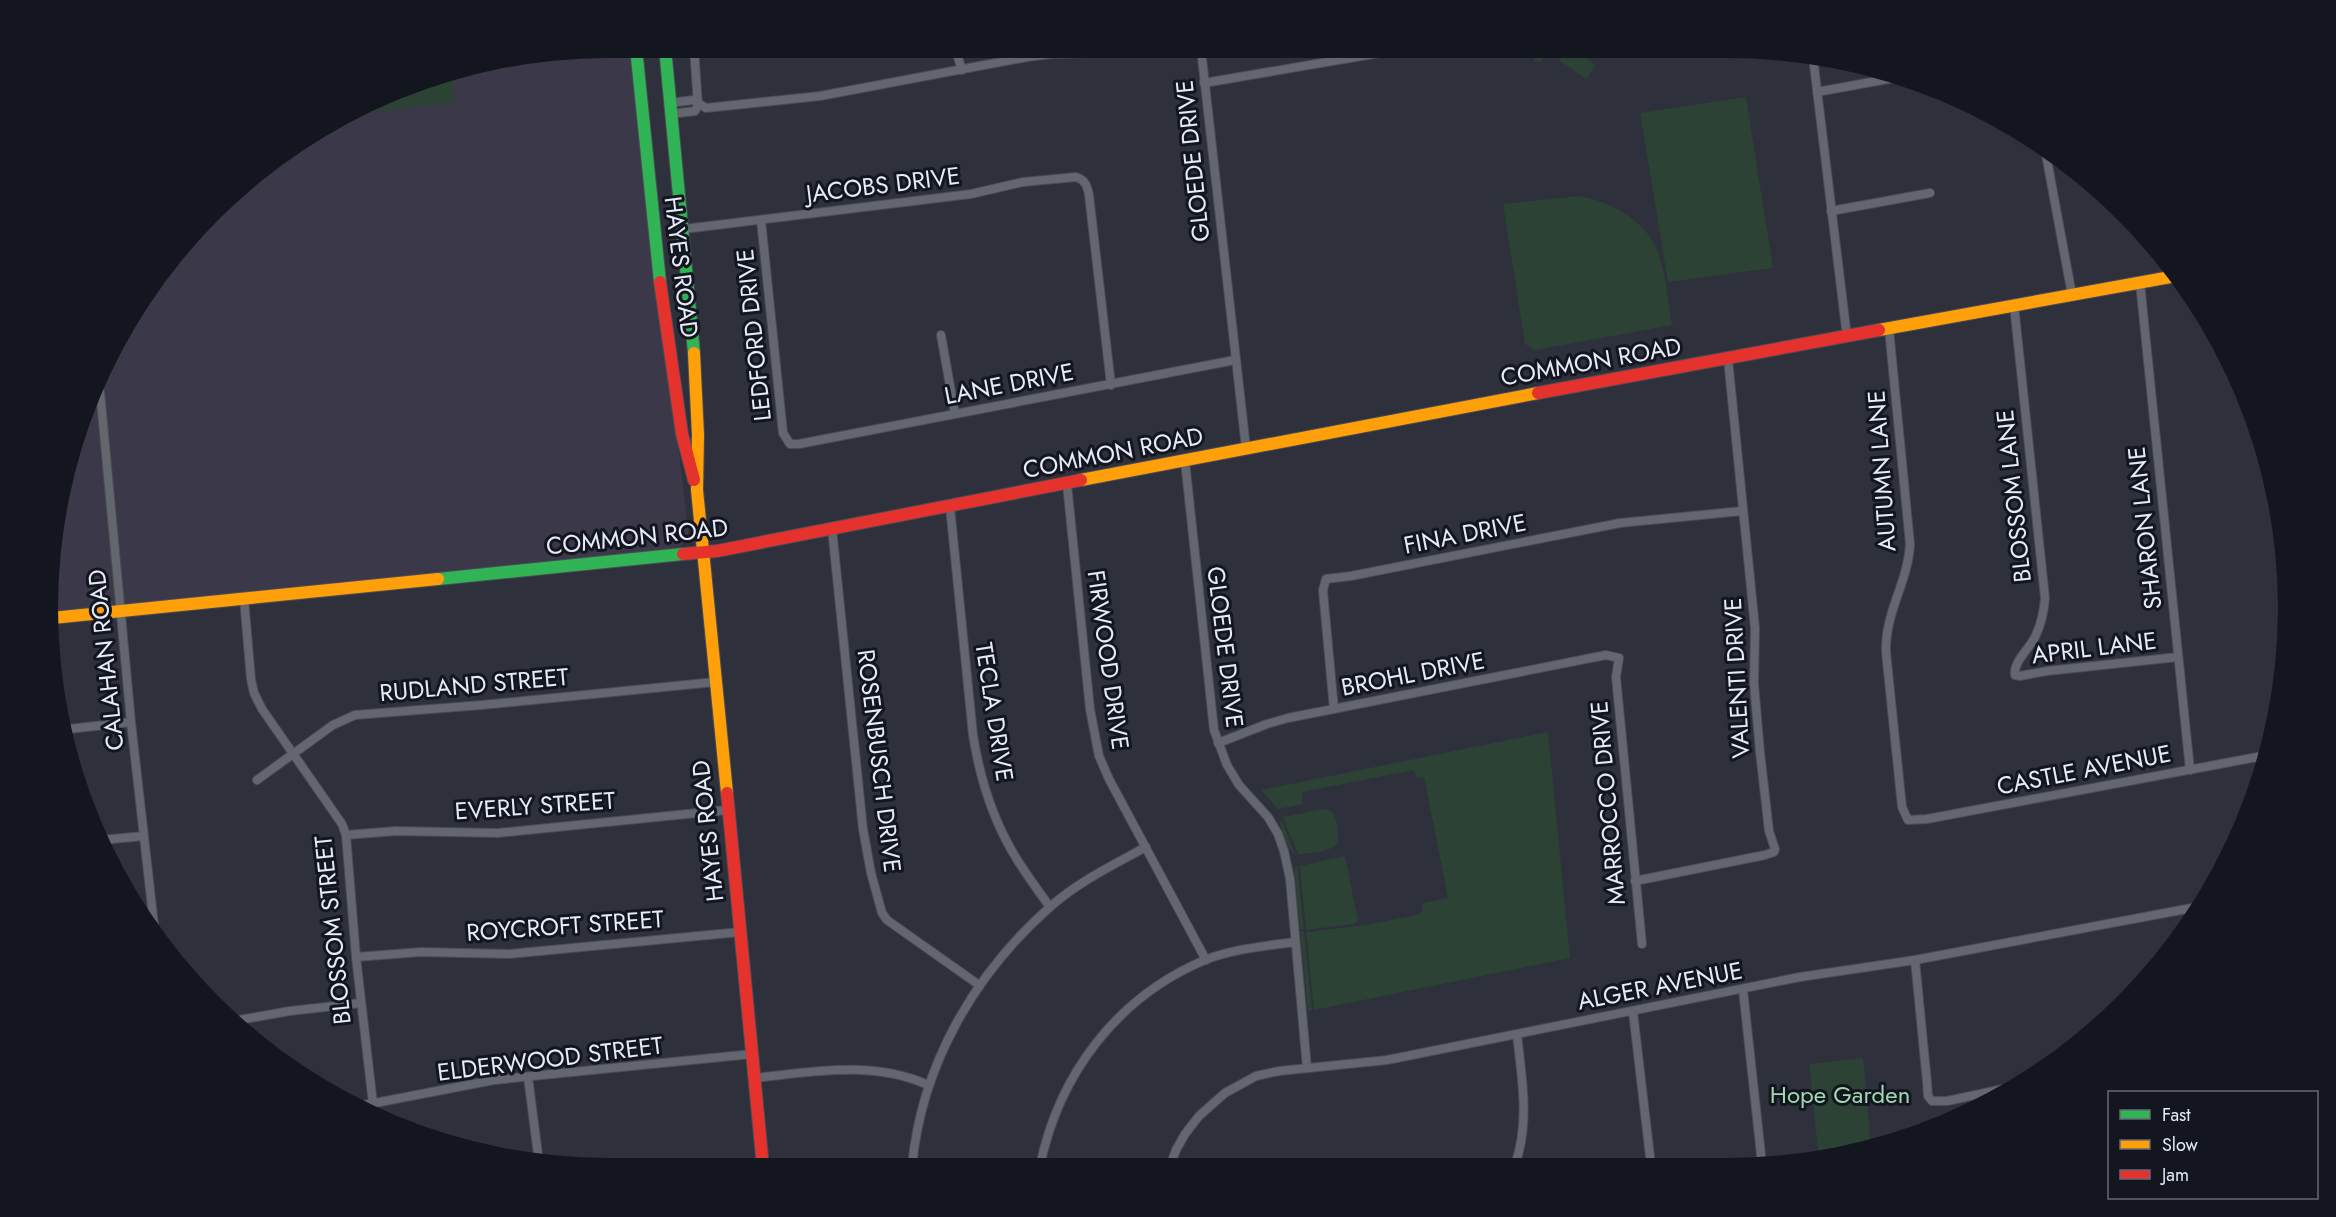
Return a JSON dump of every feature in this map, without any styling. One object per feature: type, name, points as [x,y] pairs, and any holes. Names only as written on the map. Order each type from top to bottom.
[{"type":"street","name":"HAYES ROAD","points":[[637,58],[656,244],[671,359],[682,434],[697,490]]},
{"type":"street","name":"HAYES ROAD","points":[[666,58],[684,229],[694,356],[698,452],[697,490],[762,1158]]},
{"type":"street","points":[[671,109],[695,111],[698,105],[695,58]]},
{"type":"street","points":[[958,58],[962,70]]},
{"type":"street","points":[[698,105],[706,108],[820,96],[1025,58]]},
{"type":"street","name":"GLOEDE DRIVE","points":[[1202,58],[1246,448]]},
{"type":"street","points":[[1204,83],[1350,58]]},
{"type":"street","points":[[1813,65],[1847,337]]},
{"type":"street","points":[[1817,92],[1880,80]]},
{"type":"street","points":[[2047,161],[2072,295]]},
{"type":"street","name":"JACOBS DRIVE","points":[[684,229],[971,194],[1043,180],[1076,177],[1085,182],[1089,195],[1111,385]]},
{"type":"street","points":[[1832,211],[1930,193]]},
{"type":"street","name":"LEDFORD DRIVE","points":[[761,219],[783,433],[790,444]]},
{"type":"street","name":"COMMON ROAD","points":[[59,617],[703,554],[1380,422],[2167,278]]},
{"type":"street","name":"SHARON LANE","points":[[2140,283],[2190,770]]},
{"type":"street","name":"BLOSSOM LANE","points":[[2014,305],[2044,598],[2038,631],[2016,666],[2015,675]]},
{"type":"street","name":"AUTUMN LANE","points":[[1889,329],[1910,544],[1908,563],[1893,602],[1887,627],[1886,652],[1902,807],[1908,820]]},
{"type":"street","points":[[941,335],[955,414]]},
{"type":"street","points":[[671,359],[694,356]]},
{"type":"street","name":"VALENTI DRIVE","points":[[1635,881],[1764,855],[1775,849],[1769,831],[1760,752],[1754,684],[1755,628],[1728,359]]},
{"type":"street","name":"LANE DRIVE","points":[[790,444],[1235,360]]},
{"type":"street","name":"CALAHAN ROAD","points":[[100,397],[131,722],[153,917]]},
{"type":"street","name":"GLOEDE DRIVE","points":[[1185,461],[1212,717],[1218,743],[1227,765],[1239,785],[1268,817],[1281,842],[1290,879],[1307,1068]]},
{"type":"street","name":"FIRWOOD DRIVE","points":[[1067,484],[1094,737],[1109,779],[1206,960]]},
{"type":"street","name":"TECLA DRIVE","points":[[950,507],[978,766],[990,805],[1002,832],[1018,862],[1050,907]]},
{"type":"street","name":"FINA DRIVE","points":[[1334,709],[1324,602],[1326,579],[1620,523],[1742,511]]},
{"type":"street","name":"ROSENBUSCH DRIVE","points":[[832,529],[863,829],[871,873],[882,913],[894,927],[908,934],[979,985]]},
{"type":"street","name":"BLOSSOM STREET","points":[[244,599],[254,693],[262,710],[342,824],[346,835],[356,957],[373,1104]]},
{"type":"street","name":"BROHL DRIVE","points":[[1218,743],[1267,724],[1334,709],[1606,655],[1619,658]]},
{"type":"street","name":"APRIL LANE","points":[[2015,675],[2178,657]]},
{"type":"street","name":"MARROCCO DRIVE","points":[[1619,658],[1616,677],[1642,944]]},
{"type":"street","name":"RUDLAND STREET","points":[[257,780],[339,721],[362,714],[482,705],[715,682]]},
{"type":"street","points":[[72,729],[131,722]]},
{"type":"street","name":"CASTLE AVENUE","points":[[1908,820],[1927,819],[2257,757]]},
{"type":"street","name":"EVERLY STREET","points":[[346,835],[396,831],[498,833],[727,810]]},
{"type":"street","points":[[109,839],[144,836]]},
{"type":"street","points":[[913,1158],[928,1085],[954,1027],[979,985],[1015,942],[1050,907],[1081,884],[1146,848]]},
{"type":"street","name":"ALGER AVENUE","points":[[1173,1158],[1185,1134],[1199,1116],[1225,1092],[1256,1076],[1387,1060],[1800,978],[1915,960],[2188,909]]},
{"type":"street","name":"ROYCROFT STREET","points":[[356,957],[421,952],[509,954],[740,932]]},
{"type":"street","points":[[1042,1158],[1047,1132],[1061,1097],[1097,1041],[1119,1016],[1153,989],[1206,960],[1244,950],[1295,942]]},
{"type":"street","points":[[1915,960],[1928,1096],[1932,1101],[1938,1102],[1990,1092]]},
{"type":"street","points":[[1743,990],[1761,1157]]},
{"type":"street","points":[[243,1019],[361,1003]]},
{"type":"street","points":[[1633,1012],[1649,1158]]},
{"type":"street","points":[[1517,1035],[1524,1128],[1517,1158]]},
{"type":"street","name":"ELDERWOOD STREET","points":[[373,1104],[494,1080],[752,1054]]},
{"type":"street","points":[[754,1078],[864,1069],[910,1077],[928,1085]]},
{"type":"street","points":[[528,1077],[538,1154]]},
{"type":"shaded area","points":[[632,58],[688,528],[688,536],[682,545],[671,550],[58,610],[63,537],[69,501],[77,466],[100,398],[115,365],[151,303],[195,246],[246,195],[303,151],[333,132],[398,100],[432,88],[466,77],[537,63]]},
{"type":"green space","points":[[1534,58],[1543,58],[1540,62],[1535,61]]},
{"type":"green space","points":[[1560,58],[1586,58],[1596,65],[1586,79],[1559,60]]},
{"type":"green space","points":[[453,81],[455,103],[371,112],[398,100]]},
{"type":"green space","points":[[1746,97],[1773,268],[1668,282],[1640,113]]},
{"type":"green space","points":[[1579,196],[1616,208],[1638,223],[1654,243],[1665,281],[1672,325],[1535,350],[1525,344],[1503,204]]},
{"type":"green space","points":[[1548,732],[1570,958],[1314,1010],[1306,932],[1366,925],[1417,915],[1422,911],[1423,903],[1448,898],[1424,777],[1417,778],[1414,770],[1302,792],[1303,804],[1278,809],[1261,790]]},
{"type":"green space","points":[[1324,809],[1332,812],[1336,819],[1338,834],[1336,845],[1323,851],[1298,854],[1283,817]]},
{"type":"green space","points":[[1281,819],[1295,854],[1284,838]]},
{"type":"green space","points":[[1345,856],[1358,921],[1353,924],[1306,930],[1300,866]]},
{"type":"green space","points":[[1297,864],[1304,929],[1300,929],[1294,871]]},
{"type":"green space","points":[[1300,931],[1304,932],[1312,1011],[1308,1011]]},
{"type":"green space","name":"Hope Garden","points":[[1863,1058],[1871,1140],[1818,1151],[1809,1064]]},
{"type":"traffic: fast","points":[[637,58],[660,282]]},
{"type":"traffic: fast","points":[[666,58],[694,353]]},
{"type":"traffic: fast","points":[[438,579],[683,554]]},
{"type":"traffic: slow","points":[[1879,330],[2167,278]]},
{"type":"traffic: slow","points":[[694,353],[698,435],[697,490],[727,793]]},
{"type":"traffic: slow","points":[[1081,480],[1538,393]]},
{"type":"traffic: slow","points":[[59,617],[438,579]]},
{"type":"traffic: jam","points":[[660,282],[682,434],[694,480]]},
{"type":"traffic: jam","points":[[1538,393],[1879,330]]},
{"type":"traffic: jam","points":[[683,554],[717,551],[1081,480]]},
{"type":"traffic: jam","points":[[727,793],[762,1158]]}]
